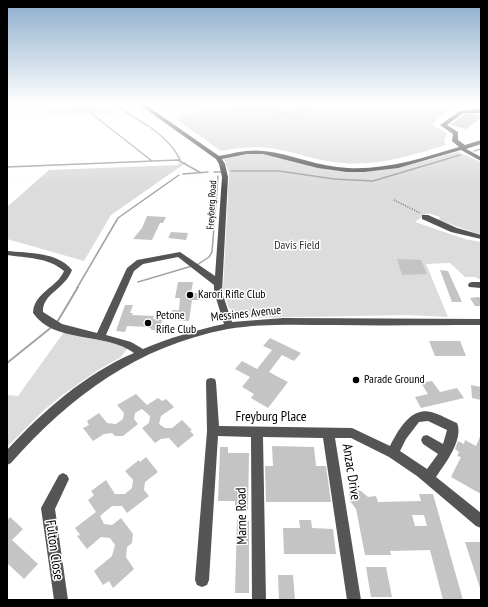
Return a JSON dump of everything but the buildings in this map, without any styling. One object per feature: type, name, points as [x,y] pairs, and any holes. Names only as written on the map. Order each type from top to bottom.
[{"type":"street","points":[[179,131],[218,158],[243,153],[264,152],[321,166],[347,170],[376,170],[398,166],[481,142]]},
{"type":"street","points":[[453,131],[456,133],[455,141],[463,148],[481,159]]},
{"type":"street","name":"Freyberg Road","points":[[218,158],[222,164],[225,177],[218,292],[228,326]]},
{"type":"street","points":[[425,218],[454,230],[481,237]]},
{"type":"street","points":[[7,253],[56,261],[63,264],[68,270],[67,276],[63,282],[44,296],[37,309],[38,313],[43,318],[66,330],[100,337],[132,346],[141,354]]},
{"type":"street","points":[[100,337],[130,270],[140,262],[180,254],[219,284]]},
{"type":"street","points":[[472,285],[481,285]]},
{"type":"street","name":"Messines Avenue","points":[[7,459],[31,433],[74,394],[105,374],[141,354],[194,334],[228,326],[299,322],[481,322]]},
{"type":"street","points":[[202,580],[213,431],[211,382]]},
{"type":"street","points":[[392,453],[411,423],[416,418],[429,416],[453,427],[454,434],[443,458],[428,478]]},
{"type":"street","name":"Freyburg Place","points":[[213,431],[328,432]]},
{"type":"street","name":"Marne Road","points":[[257,432],[259,600]]},
{"type":"street","name":"Anzac Drive","points":[[354,600],[328,432],[352,433],[359,435],[392,453],[428,478],[481,521]]},
{"type":"street","points":[[427,440],[445,452]]},
{"type":"street","name":"Fulton Close","points":[[61,600],[48,508],[63,480]]},
{"type":"path","points":[[394,200],[421,214],[425,218]]},
{"type":"green space","points":[[193,131],[444,131],[447,133],[444,141],[446,145],[396,159],[370,163],[344,163],[327,161],[262,147],[248,147],[221,151]]},
{"type":"green space","name":"Davis Field","points":[[458,152],[481,162],[481,235],[439,220],[440,217],[427,213],[415,222],[465,239],[481,242],[481,280],[475,277],[465,277],[450,263],[426,264],[448,317],[407,315],[247,318],[236,316],[229,308],[223,291],[229,173],[224,159],[248,154],[263,154],[283,157],[331,170],[356,172],[400,167]]},
{"type":"green space","points":[[187,162],[111,215],[84,261],[7,239],[7,207],[49,170],[178,165],[179,163]]},
{"type":"green space","points":[[64,332],[122,345],[128,348],[121,357],[98,370],[61,396],[44,410],[7,447],[7,395],[18,396]]},
{"type":"waterway","points":[[114,131],[152,161]]},
{"type":"waterway","points":[[156,131],[175,151],[180,160]]},
{"type":"waterway","points":[[474,151],[481,149]]},
{"type":"waterway","points":[[231,171],[279,171],[334,179],[373,181],[460,155]]},
{"type":"waterway","points":[[7,167],[178,160],[200,173]]},
{"type":"waterway","points":[[200,173],[208,172]]},
{"type":"waterway","points":[[214,172],[221,172]]},
{"type":"waterway","points":[[183,174],[200,173]]},
{"type":"waterway","points":[[77,288],[118,218],[179,175]]},
{"type":"waterway","points":[[197,265],[209,257],[212,252],[218,176]]},
{"type":"waterway","points":[[138,282],[192,266]]},
{"type":"waterway","points":[[56,324],[78,287]]},
{"type":"waterway","points":[[7,363],[53,326]]},
{"type":"place","name":"Karori Rifle Club","points":[[190,295]]},
{"type":"place","name":"Petone Rifle Club","points":[[148,323]]},
{"type":"place","name":"Parade Ground","points":[[356,380]]}]
